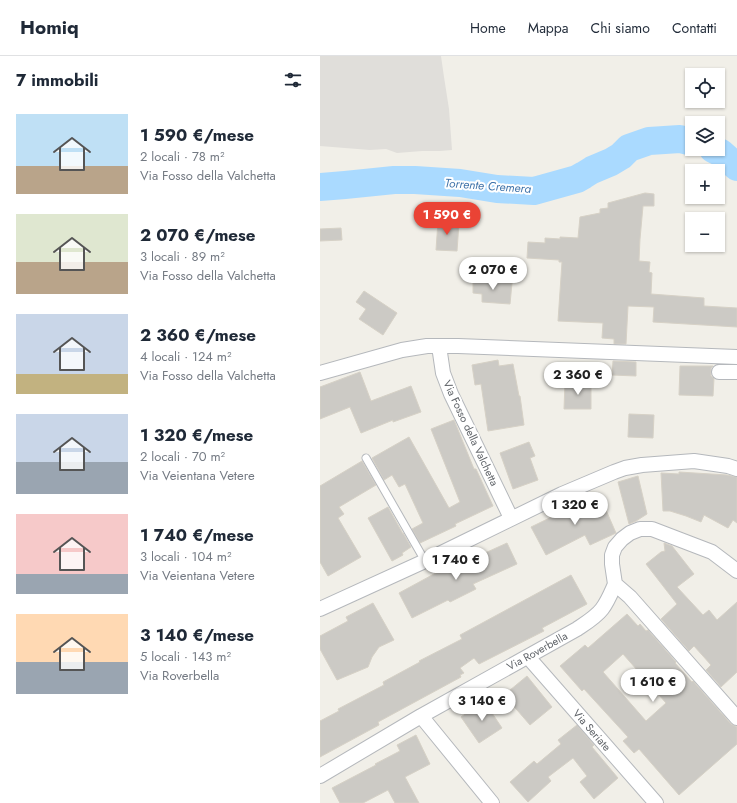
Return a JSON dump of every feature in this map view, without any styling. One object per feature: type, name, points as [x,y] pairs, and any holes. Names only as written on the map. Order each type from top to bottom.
[{"type":"street","points":[[320,373],[402,350],[439,346],[737,357]]},
{"type":"street","name":"Via Fosso della Valchetta","points":[[439,346],[443,373],[451,394],[511,518]]},
{"type":"street","points":[[719,372],[737,372]]},
{"type":"street","points":[[321,607],[425,561],[569,491],[625,468],[642,465],[694,461],[728,466],[737,469]]},
{"type":"street","points":[[737,571],[712,552],[645,528],[630,533],[622,539],[612,555],[615,584],[630,596],[737,718]]},
{"type":"street","name":"Via Roverbella","points":[[320,776],[421,716],[577,629],[601,610],[615,584]]},
{"type":"street","name":"Via Seriate","points":[[528,657],[656,803]]},
{"type":"street","points":[[421,716],[492,803]]},
{"type":"lane","points":[[366,458],[425,561]]},
{"type":"shaded area","points":[[320,56],[441,56],[449,109],[452,150],[397,153],[386,149],[370,150],[320,146]]},
{"type":"building","points":[[645,193],[654,194],[654,206],[643,206],[639,261],[650,262],[649,272],[652,273],[651,294],[704,298],[704,306],[737,308],[737,327],[653,322],[654,307],[628,306],[626,344],[614,344],[614,339],[602,338],[603,323],[558,321],[562,262],[559,262],[559,260],[527,258],[528,242],[545,243],[545,238],[578,238],[580,217],[600,213],[600,209],[608,208],[608,203]]},
{"type":"building","points":[[438,221],[459,223],[457,251],[436,250]]},
{"type":"building","points":[[341,228],[342,240],[320,241],[320,229]]},
{"type":"building","points":[[473,280],[512,283],[510,304],[482,302],[482,294],[473,293]]},
{"type":"building","points":[[364,291],[397,313],[383,335],[359,319],[366,309],[356,302]]},
{"type":"building","points":[[498,360],[499,366],[513,364],[520,396],[524,425],[488,431],[481,384],[475,385],[472,365]]},
{"type":"building","points":[[613,361],[636,362],[636,376],[612,375]]},
{"type":"building","points":[[680,366],[713,366],[711,368],[711,376],[714,378],[713,396],[679,395]]},
{"type":"building","points":[[360,372],[371,401],[411,386],[421,412],[393,422],[393,420],[361,433],[350,407],[320,419],[320,387]]},
{"type":"building","points":[[565,383],[591,383],[591,409],[564,409]]},
{"type":"building","points":[[629,414],[654,415],[653,438],[628,437]]},
{"type":"building","points":[[454,420],[474,469],[476,469],[493,506],[420,543],[412,529],[423,523],[405,484],[399,487],[392,475],[384,480],[372,458],[409,437],[449,508],[460,502],[431,429]]},
{"type":"building","points":[[529,442],[535,456],[530,458],[538,480],[513,489],[500,453]]},
{"type":"building","points":[[362,461],[376,485],[339,507],[344,514],[338,518],[361,557],[328,576],[320,562],[320,486]]},
{"type":"building","points":[[679,472],[737,477],[737,523],[733,520],[728,528],[704,515],[701,522],[670,511],[663,511],[661,473],[679,474]]},
{"type":"building","points":[[638,476],[647,514],[629,524],[618,482]]},
{"type":"building","points":[[599,494],[616,533],[590,545],[585,535],[546,555],[531,527]]},
{"type":"building","points":[[388,507],[411,547],[402,553],[403,555],[392,561],[368,518]]},
{"type":"building","points":[[507,543],[517,564],[473,584],[476,589],[450,602],[448,600],[412,618],[399,593],[462,561],[463,563]]},
{"type":"building","points":[[664,543],[672,546],[694,574],[677,587],[703,615],[709,610],[717,620],[737,602],[737,672],[721,687],[706,670],[711,665],[694,646],[689,651],[661,619],[677,604],[646,564],[661,552],[665,551]]},
{"type":"building","points":[[571,575],[587,604],[542,628],[544,631],[479,664],[474,658],[460,668],[464,673],[460,675],[461,677],[378,722],[379,725],[320,757],[320,721],[339,711],[338,709],[384,685],[383,682],[420,662],[419,661],[462,639],[460,635]]},
{"type":"building","points":[[373,603],[394,640],[379,647],[372,657],[368,667],[337,680],[320,649],[320,636],[348,621],[346,617]]},
{"type":"building","points":[[627,614],[638,626],[640,624],[646,631],[648,630],[692,682],[693,681],[731,724],[737,727],[737,744],[679,795],[639,749],[634,753],[623,741],[628,737],[584,689],[582,691],[560,666],[585,645],[588,648]],"holes":[[[623,654],[666,703],[646,721],[603,672]]]},
{"type":"building","points":[[527,676],[552,707],[530,725],[504,695]]},
{"type":"building","points":[[484,701],[502,728],[479,743],[461,717]]},
{"type":"building","points":[[577,725],[594,745],[592,747],[618,778],[594,799],[580,782],[587,776],[573,758],[548,777],[551,781],[528,802],[510,782],[534,761],[537,764],[561,744],[558,740]]},
{"type":"building","points":[[416,735],[430,764],[405,777],[419,803],[395,803],[388,790],[363,803],[340,803],[332,788],[400,751],[397,745]]},
{"type":"waterway","name":"Torrente Cremera","points":[[320,187],[394,180],[415,180],[460,183],[497,189],[534,191],[577,179],[592,170],[611,162],[621,156],[629,148],[649,141],[680,139],[685,140]]},
{"type":"waterway","name":"Torrente Cremera","points":[[724,156],[737,167]]}]
